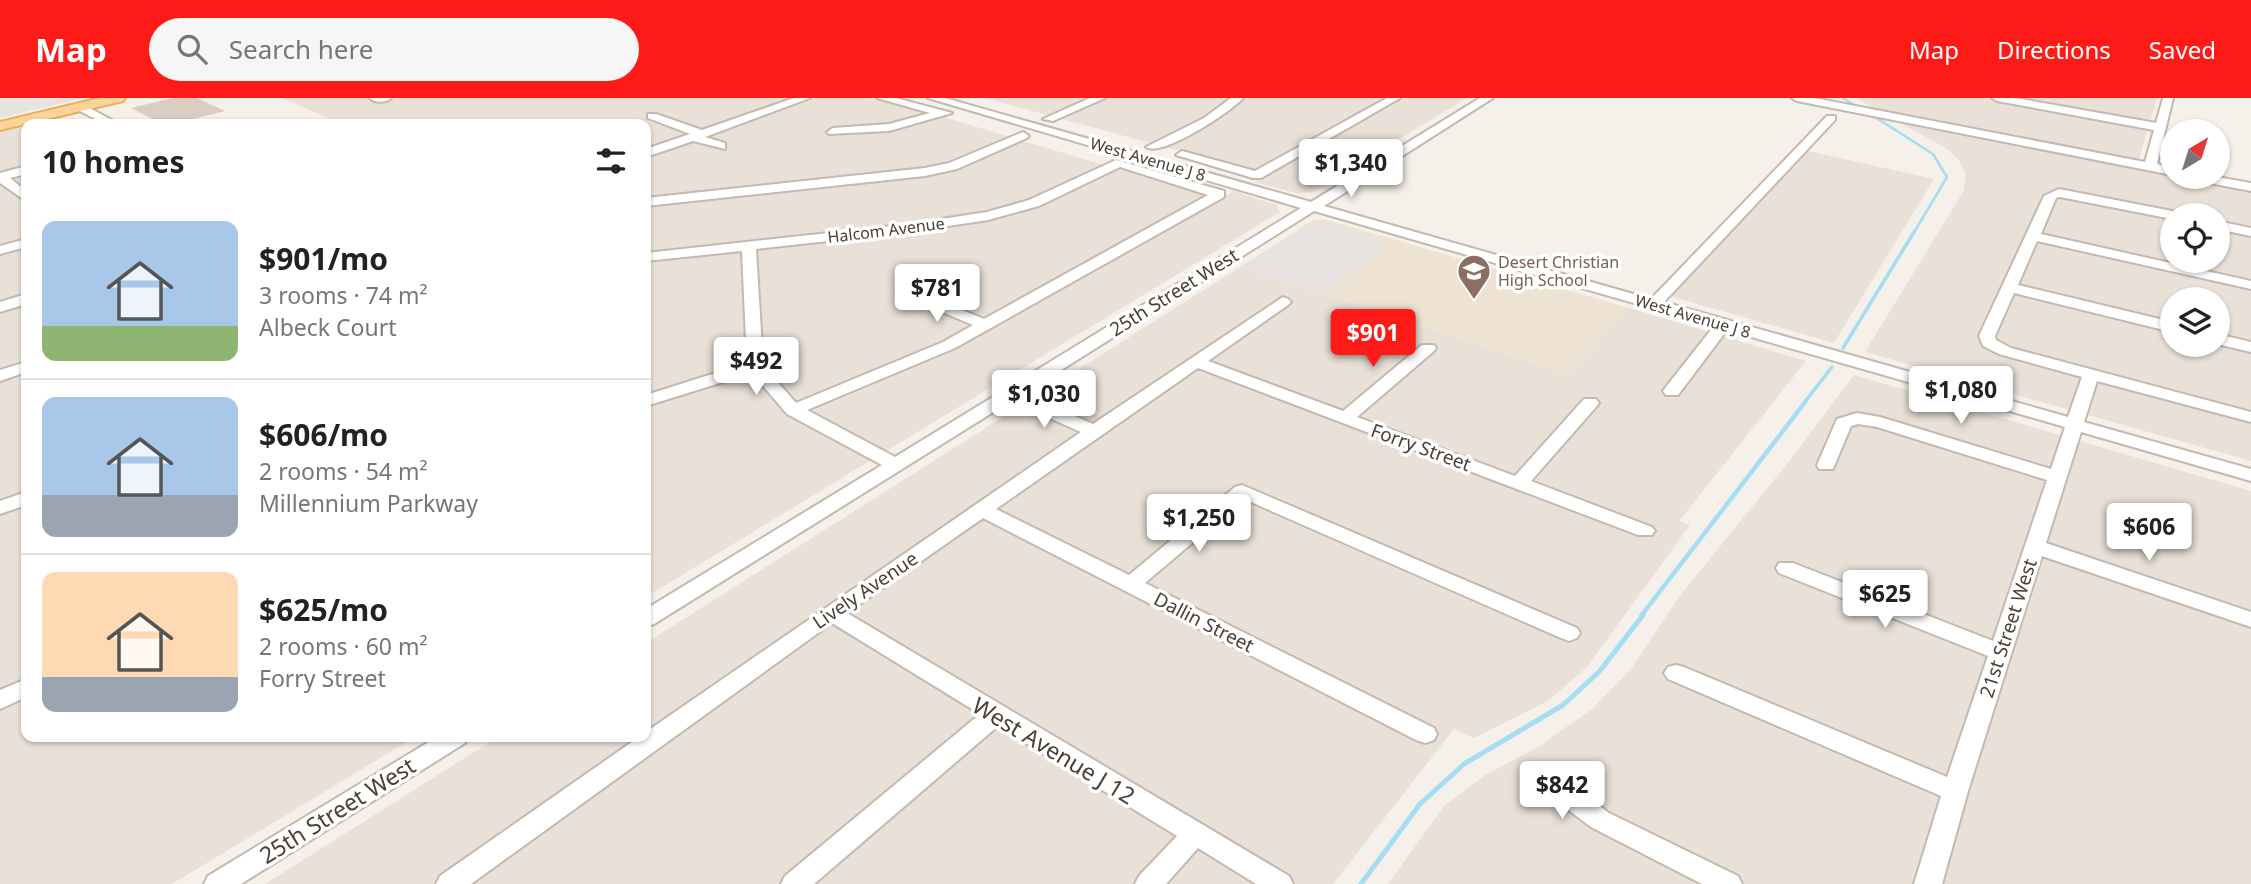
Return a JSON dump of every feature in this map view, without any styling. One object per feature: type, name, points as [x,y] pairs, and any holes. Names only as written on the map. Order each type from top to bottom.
[{"type":"main road","points":[[29,119],[118,98]]},
{"type":"main road","points":[[0,126],[21,121]]},
{"type":"street","points":[[651,151],[804,98]]},
{"type":"street","points":[[793,410],[938,350],[1219,194],[942,112],[882,98]]},
{"type":"street","name":"West Avenue J 8","points":[[933,98],[2251,475]]},
{"type":"street","points":[[972,98],[1257,175],[1394,98]]},
{"type":"street","points":[[1049,119],[1100,98]]},
{"type":"street","points":[[1152,147],[1188,132],[1224,111],[1238,98]]},
{"type":"street","name":"25th Street West","points":[[651,616],[1488,98]]},
{"type":"street","points":[[1797,98],[2160,169]]},
{"type":"street","points":[[1997,98],[2160,128]]},
{"type":"street","points":[[2164,119],[2168,98]]},
{"type":"street","points":[[80,107],[103,119]]},
{"type":"street","points":[[833,132],[872,131],[909,125],[942,112]]},
{"type":"street","points":[[652,116],[722,146]]},
{"type":"street","points":[[1654,304],[1831,118]]},
{"type":"street","points":[[2150,167],[2160,134]]},
{"type":"street","points":[[651,201],[925,172],[953,166],[1023,136]]},
{"type":"street","name":"Halcom Avenue","points":[[651,256],[902,229],[988,216],[1034,203],[1116,163]]},
{"type":"street","points":[[0,177],[21,171]]},
{"type":"street","points":[[0,177],[21,193]]},
{"type":"street","points":[[2230,183],[2251,187]]},
{"type":"street","points":[[2160,213],[2059,192],[2051,196],[1987,336],[1989,343],[2005,351],[2251,417]]},
{"type":"street","points":[[2230,228],[2251,232]]},
{"type":"street","points":[[2033,236],[2251,285]]},
{"type":"street","points":[[0,250],[21,244]]},
{"type":"street","points":[[749,245],[755,366],[793,410],[896,465]]},
{"type":"street","points":[[2009,287],[2160,324]]},
{"type":"street","points":[[904,291],[983,324]]},
{"type":"street","points":[[0,307],[21,301]]},
{"type":"street","name":"Lively Avenue","points":[[651,741],[831,613],[1283,302]]},
{"type":"street","points":[[1672,391],[1723,325]]},
{"type":"street","points":[[2230,342],[2251,347]]},
{"type":"street","points":[[1344,419],[1428,348]]},
{"type":"street","name":"Forry Street","points":[[1196,362],[1645,531]]},
{"type":"street","points":[[651,399],[755,366]]},
{"type":"street","points":[[0,376],[21,369]]},
{"type":"street","name":"21st Street West","points":[[1928,884],[1955,791],[2091,374]]},
{"type":"street","points":[[1009,394],[1095,432]]},
{"type":"street","points":[[1518,483],[1590,403]]},
{"type":"street","points":[[1826,465],[1843,423],[1857,418],[1880,422],[2056,476]]},
{"type":"street","points":[[1130,585],[1242,491],[1569,633]]},
{"type":"street","points":[[0,508],[21,500]]},
{"type":"street","name":"Dallin Street","points":[[983,510],[1425,734]]},
{"type":"street","points":[[2034,546],[2251,620]]},
{"type":"street","points":[[1786,568],[2001,653]]},
{"type":"street","name":"West Avenue J 12","points":[[831,613],[1279,884]]},
{"type":"street","points":[[1676,673],[1955,791]]},
{"type":"street","points":[[0,700],[21,690]]},
{"type":"street","points":[[794,884],[996,714]]},
{"type":"street","name":"25th Street West","points":[[218,884],[448,742]]},
{"type":"street","name":"Lively Avenue","points":[[450,884],[650,742]]},
{"type":"street","points":[[1552,784],[1600,820],[1728,884]]},
{"type":"street","points":[[1149,884],[1195,835]]},
{"type":"shaded area","points":[[0,98],[83,98],[0,118]]},
{"type":"shaded area","points":[[282,98],[862,98],[900,104],[1221,200],[1233,191],[1276,205],[1280,212],[651,594],[651,119],[330,119]]},
{"type":"shaded area","points":[[985,98],[1467,98],[1312,192],[1296,193],[1254,182],[1268,175]]},
{"type":"shaded area","points":[[1857,98],[2157,98],[2139,159],[1878,111]]},
{"type":"shaded area","points":[[1899,122],[2160,172],[2160,189],[2230,189],[2230,186],[2251,190],[2251,461],[1865,352],[1963,192],[1966,175],[1959,160],[1944,147]]},
{"type":"shaded area","points":[[21,127],[21,742],[407,742],[172,884],[0,884],[0,132]]},
{"type":"shaded area","points":[[1804,150],[1934,179],[1834,343],[1669,296]]},
{"type":"shaded area","name":"Desert Christian High School","points":[[1313,220],[1327,220],[1629,308],[1568,374],[1240,267]]},
{"type":"shaded area","points":[[1331,224],[1378,239],[1388,247],[1323,294],[1240,267],[1307,227]]},
{"type":"shaded area","points":[[1240,267],[1568,374],[1629,308],[1806,361],[1679,521],[1690,525],[1587,667],[1548,701],[1474,738],[1454,729],[1333,884],[265,884],[490,742],[651,742],[651,640]]},
{"type":"shaded area","points":[[1854,375],[2251,491],[2251,884],[1388,884],[1444,806],[1484,776],[1541,745],[1592,709],[1631,669],[1678,598],[1791,459]]},
{"type":"building","points":[[173,98],[197,98],[225,111],[194,119],[152,119],[131,108]]},
{"type":"waterway","points":[[1843,98],[1857,107]]},
{"type":"waterway","points":[[1875,117],[1933,154],[1947,177],[1913,234]]},
{"type":"waterway","points":[[1843,348],[1914,232]]},
{"type":"waterway","points":[[1804,403],[1832,367]]},
{"type":"waterway","points":[[1641,616],[1806,401]]},
{"type":"waterway","points":[[1361,884],[1420,804],[1464,764],[1563,705],[1599,672],[1643,615]]},
{"type":"place","name":"Desert Christian High School","points":[[1474,301]]}]
